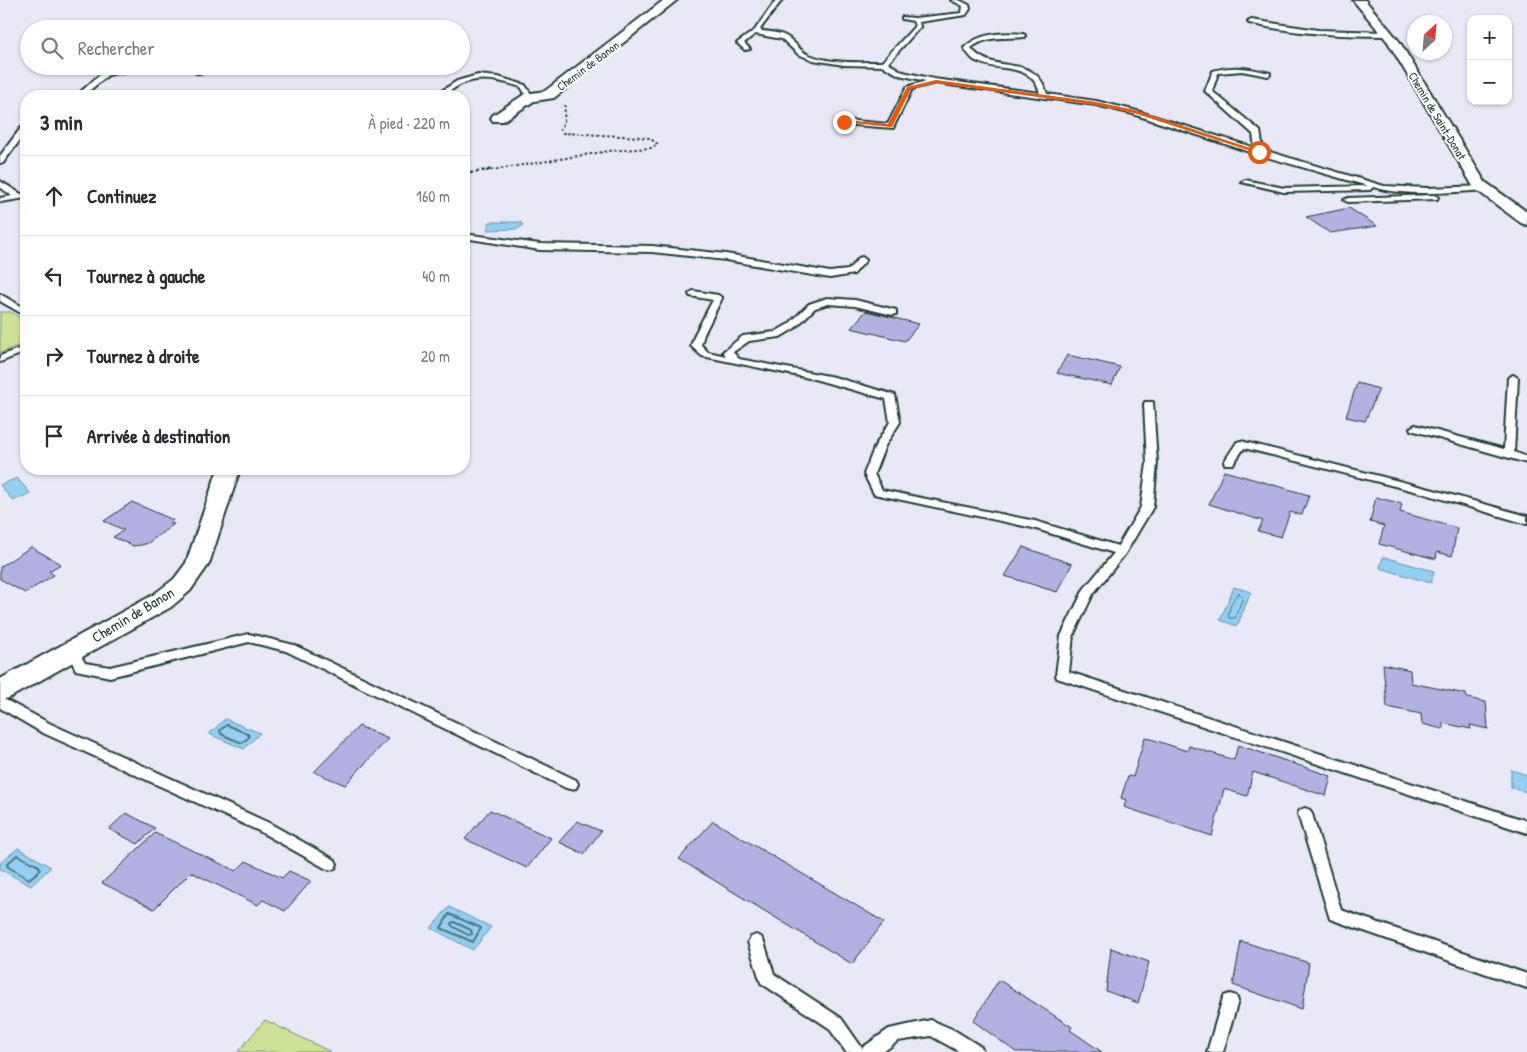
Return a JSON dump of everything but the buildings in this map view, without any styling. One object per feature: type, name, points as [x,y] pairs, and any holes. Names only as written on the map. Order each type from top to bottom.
[{"type":"street","name":"Chemin de Banon","points":[[498,118],[530,97],[549,95],[671,0]]},
{"type":"street","name":"Chemin de Saint-Donat","points":[[1359,0],[1386,34],[1479,185],[1487,188],[1527,220]]},
{"type":"street","name":"Chemin de Banon","points":[[0,692],[162,601],[182,585],[197,564],[228,475]]},
{"type":"lane","points":[[761,33],[757,29],[779,0]]},
{"type":"lane","points":[[904,18],[915,20],[964,14],[967,9],[966,5],[954,0]]},
{"type":"lane","points":[[884,64],[891,52],[911,35],[918,26],[915,20]]},
{"type":"lane","points":[[1251,22],[1278,28],[1332,34],[1386,34]]},
{"type":"lane","points":[[746,49],[740,43],[754,32],[761,33],[787,40],[796,51],[807,56],[858,64],[884,64],[901,74],[936,81],[1096,103],[1135,112],[1259,152],[1384,188]]},
{"type":"lane","points":[[1024,36],[1014,34],[980,40],[967,48],[970,54],[989,64],[1025,70],[1037,77],[1044,90],[1044,96]]},
{"type":"lane","points":[[1259,152],[1257,132],[1208,91],[1215,72],[1228,68],[1243,68],[1268,74]]},
{"type":"lane","points":[[85,90],[102,75]]},
{"type":"lane","points":[[446,90],[473,76],[500,78],[523,86],[530,97]]},
{"type":"lane","points":[[844,122],[890,126],[909,88],[936,81]]},
{"type":"lane","points":[[0,161],[20,134]]},
{"type":"lane","points":[[14,142],[20,140]]},
{"type":"lane","points":[[1245,182],[1284,190],[1487,188]]},
{"type":"lane","points":[[0,183],[20,196]]},
{"type":"lane","points":[[1348,200],[1471,196],[1487,188]]},
{"type":"lane","points":[[0,200],[20,197]]},
{"type":"lane","points":[[470,237],[540,246],[652,249],[726,257],[830,275],[851,272],[862,260]]},
{"type":"lane","points":[[693,294],[718,298],[714,310],[697,340],[696,346],[705,354],[805,372],[857,385],[891,398],[895,422],[880,446],[869,474],[878,492],[1034,525],[1121,550]]},
{"type":"lane","points":[[0,297],[20,309]]},
{"type":"lane","points":[[736,361],[728,352],[746,338],[777,335],[792,326],[812,306],[827,301],[855,303],[893,312]]},
{"type":"lane","points":[[0,359],[20,351]]},
{"type":"lane","points":[[1509,454],[1514,378]]},
{"type":"lane","points":[[1149,404],[1152,463],[1147,507],[1121,550],[1088,592],[1067,636],[1062,675],[1527,828]]},
{"type":"lane","points":[[1414,428],[1527,460]]},
{"type":"lane","points":[[1229,462],[1241,444],[1426,491],[1527,520]]},
{"type":"lane","points":[[72,650],[80,668],[110,672],[249,638],[290,648],[571,784]]},
{"type":"lane","points":[[0,702],[46,728],[264,828],[330,864]]},
{"type":"lane","points":[[1305,814],[1335,914],[1527,980]]},
{"type":"lane","points":[[756,942],[767,978],[835,1023],[856,1052]]},
{"type":"lane","points":[[1215,1052],[1230,1001]]},
{"type":"lane","points":[[869,1052],[895,1034],[931,1028],[948,1034],[975,1052]]},
{"type":"path","points":[[470,173],[609,151],[651,148],[658,144],[649,138],[641,137],[563,133],[560,130],[564,122],[566,104],[553,92]]},
{"type":"green space","points":[[0,312],[11,312],[20,318],[20,345],[0,353]]},
{"type":"green space","points":[[265,1020],[331,1052],[238,1052]]},
{"type":"water","points":[[490,222],[520,222],[523,225],[518,229],[487,230]]},
{"type":"water","points":[[17,478],[30,493],[13,501],[0,485]]},
{"type":"water","points":[[1383,557],[1434,571],[1431,583],[1380,568]]},
{"type":"water","points":[[1234,587],[1251,592],[1237,626],[1220,620]]},
{"type":"water","points":[[225,719],[260,733],[244,749],[209,734]]},
{"type":"water","points":[[1511,770],[1527,775],[1527,792],[1511,788]]},
{"type":"water","points":[[18,848],[51,867],[31,886],[0,869],[0,863]]},
{"type":"water","points":[[449,907],[491,927],[473,950],[431,928]]},
{"type":"route","points":[[844,122],[890,126],[909,88],[936,81],[1096,103],[1135,112],[1259,152]]}]
